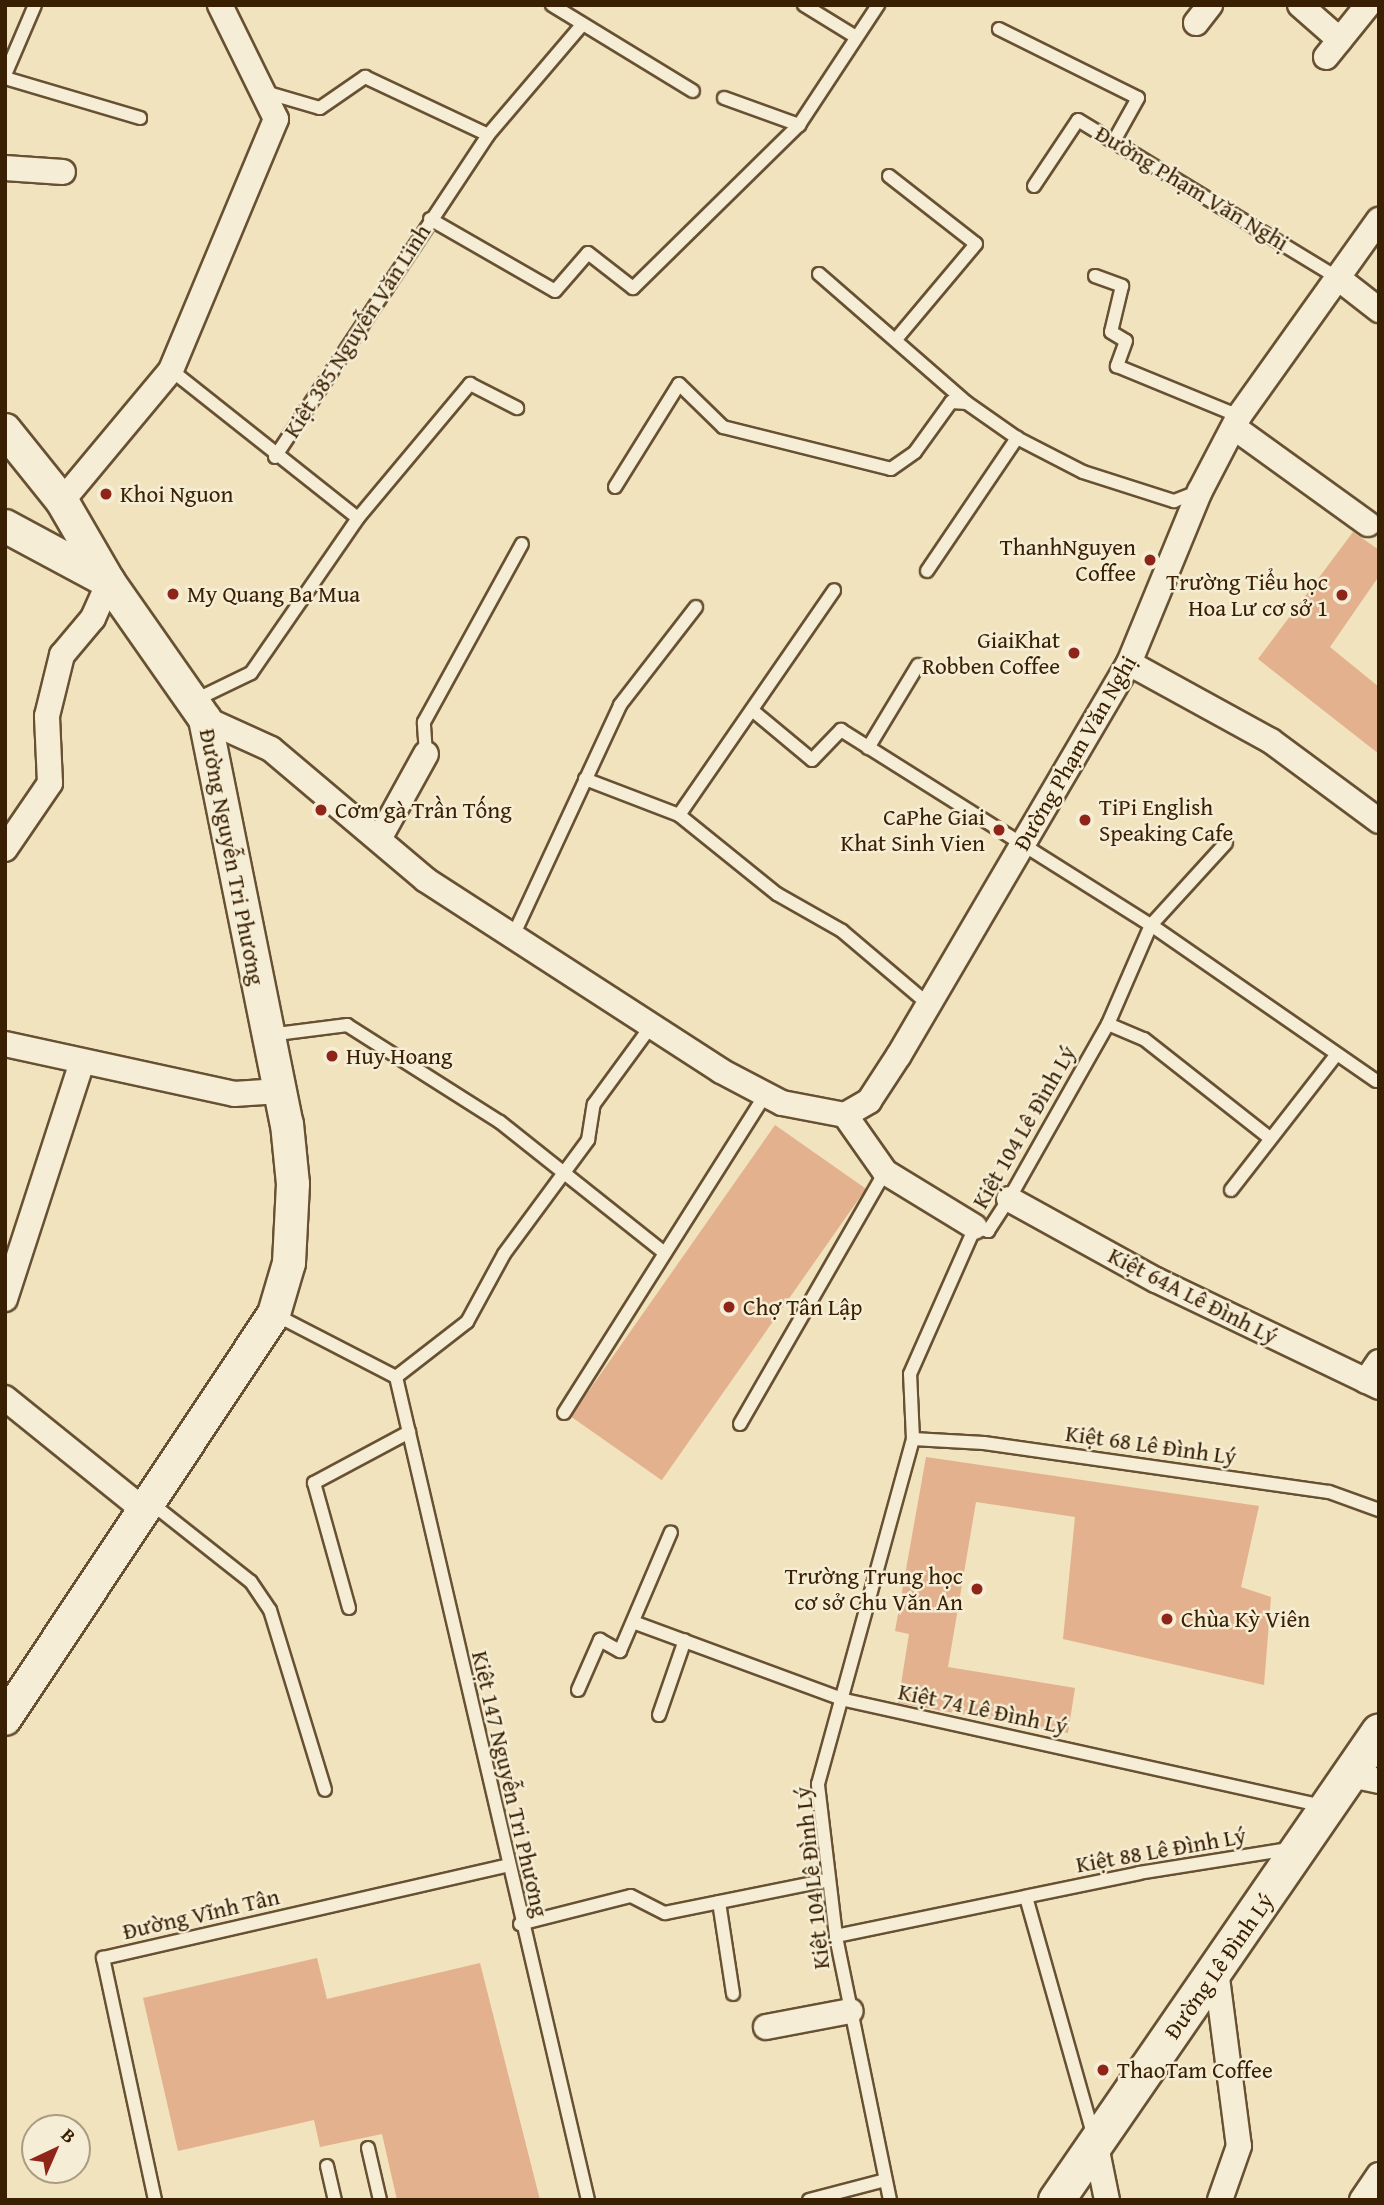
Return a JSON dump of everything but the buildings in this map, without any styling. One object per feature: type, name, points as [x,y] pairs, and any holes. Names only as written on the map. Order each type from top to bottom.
[{"type":"main road","name":"Đường Lê Đình Lý","points":[[1056,2200],[1331,1807],[1365,1778],[1379,1731]]},
{"type":"street","points":[[62,501],[171,370],[276,119],[220,5]]},
{"type":"street","points":[[1300,5],[1333,48],[1368,5]]},
{"type":"street","points":[[5,168],[63,173]]},
{"type":"street","name":"Đường Phạm Văn Nghị","points":[[845,1115],[869,1101],[1129,663],[1200,491],[1237,422],[1379,220]]},
{"type":"street","points":[[1338,278],[1379,310]]},
{"type":"street","points":[[1237,422],[1368,524]]},
{"type":"street","name":"Đường Nguyễn Tri Phương","points":[[5,430],[62,501],[109,582],[199,710],[280,1091],[293,1184],[289,1263],[274,1314],[148,1507],[8,1711]]},
{"type":"street","name":"Đường Nguyễn Tri Phương","points":[[5,526],[109,582]]},
{"type":"street","points":[[5,849],[51,783],[47,716],[62,654],[93,618],[109,582]]},
{"type":"street","points":[[1129,663],[1271,741],[1379,821]]},
{"type":"street","points":[[199,710],[271,750],[426,880],[651,1026],[765,1095],[845,1115],[886,1172],[975,1227]]},
{"type":"street","points":[[379,839],[426,754]]},
{"type":"street","points":[[5,1044],[234,1094],[280,1091]]},
{"type":"street","points":[[5,1298],[82,1062]]},
{"type":"street","name":"Kiệt 64A Lê Đình Lý","points":[[1009,1199],[1156,1280],[1375,1376]]},
{"type":"street","points":[[5,1398],[148,1507]]},
{"type":"street","points":[[1216,1970],[1239,2146],[1220,2200]]},
{"type":"street","points":[[766,2027],[851,2011]]},
{"type":"street","points":[[1095,2141],[1107,2200]]},
{"type":"street","points":[[1362,2200],[1379,2175]]},
{"type":"lane","points":[[35,5],[5,77],[140,118]]},
{"type":"lane","points":[[552,5],[581,26],[693,91]]},
{"type":"lane","points":[[804,5],[856,37]]},
{"type":"lane","points":[[429,219],[555,291],[588,253],[633,288],[799,125],[877,5]]},
{"type":"lane","name":"Kiệt 385 Nguyễn Văn Linh","points":[[358,518],[275,457],[429,219],[488,135],[581,26]]},
{"type":"lane","points":[[999,29],[1138,98],[1114,141]]},
{"type":"lane","points":[[261,91],[320,108],[365,77],[488,135]]},
{"type":"lane","points":[[724,98],[799,125]]},
{"type":"lane","name":"Đường Phạm Văn Nghị","points":[[1034,186],[1078,120],[1338,278]]},
{"type":"lane","points":[[889,176],[976,244],[897,338]]},
{"type":"lane","points":[[819,274],[897,338],[967,402],[1017,438],[1083,472],[1174,501],[1200,491]]},
{"type":"lane","points":[[1095,276],[1122,286],[1111,332],[1126,341],[1117,366],[1237,422]]},
{"type":"lane","points":[[171,370],[275,457]]},
{"type":"lane","points":[[199,710],[251,673],[358,518],[470,384],[517,408]]},
{"type":"lane","points":[[615,487],[679,384],[723,427],[891,469],[915,452],[951,402],[967,402]]},
{"type":"lane","points":[[926,571],[1017,438]]},
{"type":"lane","points":[[426,754],[424,722],[522,544]]},
{"type":"lane","points":[[679,815],[834,590]]},
{"type":"lane","points":[[513,936],[620,705],[696,607]]},
{"type":"lane","points":[[868,748],[918,664]]},
{"type":"lane","points":[[752,710],[812,760],[841,730],[1021,848],[1151,925],[1376,1081]]},
{"type":"lane","points":[[585,779],[679,815],[777,894],[842,931],[927,1003]]},
{"type":"lane","name":"Kiệt 104 Lê Đình Lý","points":[[890,2200],[836,1936],[818,1784],[845,1700],[913,1439],[910,1374],[975,1227],[988,1231],[1009,1199],[1108,1024],[1151,925],[1226,843]]},
{"type":"lane","points":[[1108,1024],[1144,1039],[1270,1138]]},
{"type":"lane","points":[[268,1035],[348,1025],[565,1171],[662,1251]]},
{"type":"lane","points":[[274,1314],[396,1377],[467,1322],[504,1254],[588,1140],[594,1104],[651,1026]]},
{"type":"lane","points":[[1231,1190],[1336,1055]]},
{"type":"lane","points":[[564,1413],[662,1251],[765,1095]]},
{"type":"lane","points":[[740,1424],[886,1172]]},
{"type":"lane","name":"Kiệt 147 Nguyễn Tri Phương","points":[[396,1377],[520,1924],[588,2200]]},
{"type":"lane","points":[[349,1608],[314,1483],[409,1432]]},
{"type":"lane","name":"Kiệt 68 Lê Đình Lý","points":[[913,1439],[984,1443],[1329,1492],[1379,1510]]},
{"type":"lane","points":[[148,1507],[251,1582],[270,1610],[325,1790]]},
{"type":"lane","points":[[578,1690],[600,1640],[620,1651],[671,1532]]},
{"type":"lane","name":"Kiệt 74 Lê Đình Lý","points":[[633,1622],[845,1700],[1331,1807]]},
{"type":"lane","points":[[659,1714],[685,1640]]},
{"type":"lane","name":"Kiệt 88 Lê Đình Lý","points":[[836,1936],[1027,1896],[1303,1847]]},
{"type":"lane","name":"Đường Vĩnh Tân","points":[[155,2200],[103,1958],[508,1866]]},
{"type":"lane","points":[[520,1924],[631,1896],[666,1913],[830,1880]]},
{"type":"lane","points":[[1027,1896],[1095,2141]]},
{"type":"lane","points":[[719,1902],[733,1994]]},
{"type":"lane","points":[[368,2148],[380,2200]]},
{"type":"lane","points":[[327,2166],[335,2200]]},
{"type":"lane","points":[[809,2200],[885,2180]]},
{"type":"place","name":"Khoi Nguon","points":[[106,494]]},
{"type":"place","name":"ThanhNguyen Coffee","points":[[1150,560]]},
{"type":"place","name":"My Quang Ba Mua","points":[[173,594]]},
{"type":"place","name":"Trường Tiểu học Hoa Lư cơ sở 1","points":[[1342,595]]},
{"type":"place","name":"GiaiKhat Robben Coffee","points":[[1074,653]]},
{"type":"place","name":"Cơm gà Trần Tống","points":[[321,810]]},
{"type":"place","name":"TiPi English Speaking Cafe","points":[[1085,820]]},
{"type":"place","name":"CaPhe Giai Khat Sinh Vien","points":[[999,830]]},
{"type":"place","name":"Huy Hoang","points":[[332,1056]]},
{"type":"place","name":"Chợ Tân Lập","points":[[729,1307]]},
{"type":"place","name":"Trường Trung học cơ sở Chu Văn An","points":[[977,1589]]},
{"type":"place","name":"Chùa Kỳ Viên","points":[[1167,1619]]},
{"type":"place","name":"ThaoTam Coffee","points":[[1103,2070]]}]
